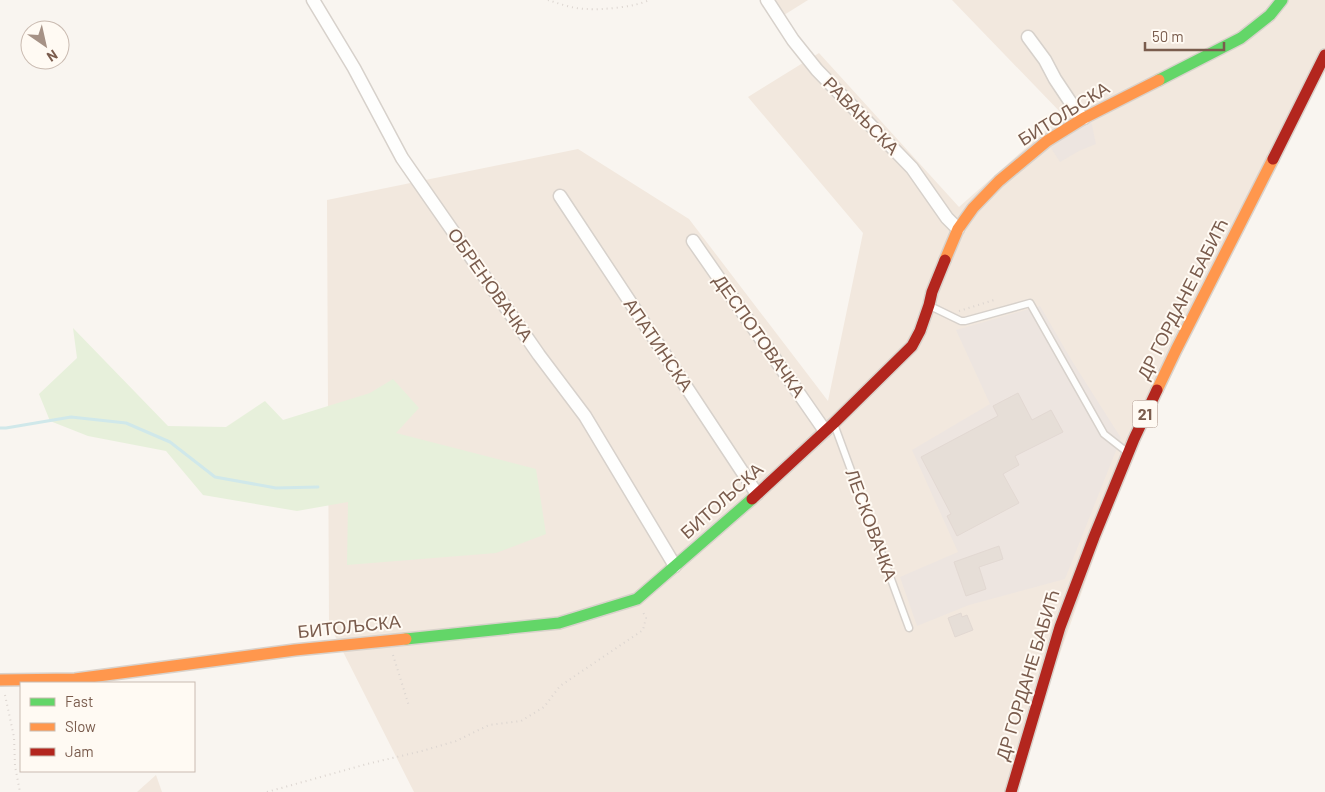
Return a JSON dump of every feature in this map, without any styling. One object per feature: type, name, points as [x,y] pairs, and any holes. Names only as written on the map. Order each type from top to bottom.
[{"type":"street","name":"ОБРЕНОВАЧКА","points":[[313,0],[354,68],[402,158],[539,355],[585,416],[675,566]]},
{"type":"street","name":"РАВАЊСКА","points":[[767,0],[793,40],[816,70],[912,168],[947,218],[958,229]]},
{"type":"street","name":"БИТОЉСКА","points":[[1,680],[75,679],[295,650],[559,623],[637,599],[758,494],[912,346],[920,331],[932,292],[958,229],[999,181],[1047,141],[1084,118],[1241,38],[1270,15],[1282,0]]},
{"type":"street","points":[[1028,37],[1045,60],[1077,112],[1084,118]]},
{"type":"street","name":"ДР ГОРДАНЕ БАБИЋ","points":[[1011,792],[1040,688],[1060,626],[1128,453],[1176,350],[1325,55]]},
{"type":"street","name":"АПАТИНСКА","points":[[560,196],[758,494]]},
{"type":"street","name":"ДЕСПОТОВАЧКА","points":[[693,241],[829,427]]},
{"type":"lane","points":[[929,305],[961,321],[965,321],[1030,303],[1104,434],[1128,453]]},
{"type":"lane","name":"ЛЕСКОВАЧКА","points":[[829,427],[909,628]]},
{"type":"path","points":[[548,0],[587,10],[622,7],[649,0]]},
{"type":"path","points":[[947,314],[994,300]]},
{"type":"path","points":[[267,792],[456,741],[489,725],[521,721],[544,706],[560,686],[643,630],[646,618],[637,599]]},
{"type":"path","points":[[388,641],[409,706]]},
{"type":"path","points":[[1,680],[14,737],[15,766],[20,792]]},
{"type":"shaded area","points":[[774,0],[808,0],[784,15]]},
{"type":"shaded area","points":[[952,0],[1325,0],[1325,55],[1143,419],[1011,792],[414,792],[329,624],[327,200],[578,149],[689,219],[828,401],[863,233],[748,97],[819,53],[959,207],[1063,115]]},
{"type":"shaded area","points":[[1091,121],[1096,144],[1060,162],[1049,145]]},
{"type":"shaded area","points":[[1040,306],[1121,438],[1065,579],[969,605],[917,626],[900,577],[958,552],[912,450],[990,404],[956,330]]},
{"type":"shaded area","points":[[156,775],[162,792],[137,792]]},
{"type":"green space","points":[[73,328],[168,426],[226,427],[265,401],[283,420],[370,393],[393,379],[419,408],[396,433],[536,469],[546,534],[496,553],[347,565],[348,502],[297,511],[203,495],[166,451],[88,436],[50,421],[39,394],[77,358]]},
{"type":"building","points":[[1018,393],[1032,420],[1051,410],[1063,432],[1015,456],[1019,465],[1003,474],[1019,503],[957,536],[947,516],[951,514],[921,457],[998,416],[993,406]]},
{"type":"building","points":[[999,546],[1003,559],[979,567],[986,589],[966,596],[954,562]]},
{"type":"building","points":[[961,613],[962,617],[967,615],[973,630],[955,637],[948,618]]},
{"type":"waterway","points":[[0,428],[71,417],[126,423],[170,442],[215,477],[276,488],[318,487]]},
{"type":"traffic: fast","points":[[1159,80],[1241,38],[1270,15],[1282,0]]},
{"type":"traffic: fast","points":[[406,639],[559,623],[637,599],[752,499]]},
{"type":"traffic: slow","points":[[945,260],[958,229],[973,208],[999,181],[1047,141],[1084,118],[1159,80]]},
{"type":"traffic: slow","points":[[1157,390],[1273,159]]},
{"type":"traffic: slow","points":[[0,680],[75,679],[295,650],[406,639]]},
{"type":"traffic: jam","points":[[1273,159],[1325,55]]},
{"type":"traffic: jam","points":[[752,499],[834,423],[912,346],[920,331],[932,292],[945,260]]},
{"type":"traffic: jam","points":[[1011,792],[1060,627],[1134,439],[1157,390]]}]
